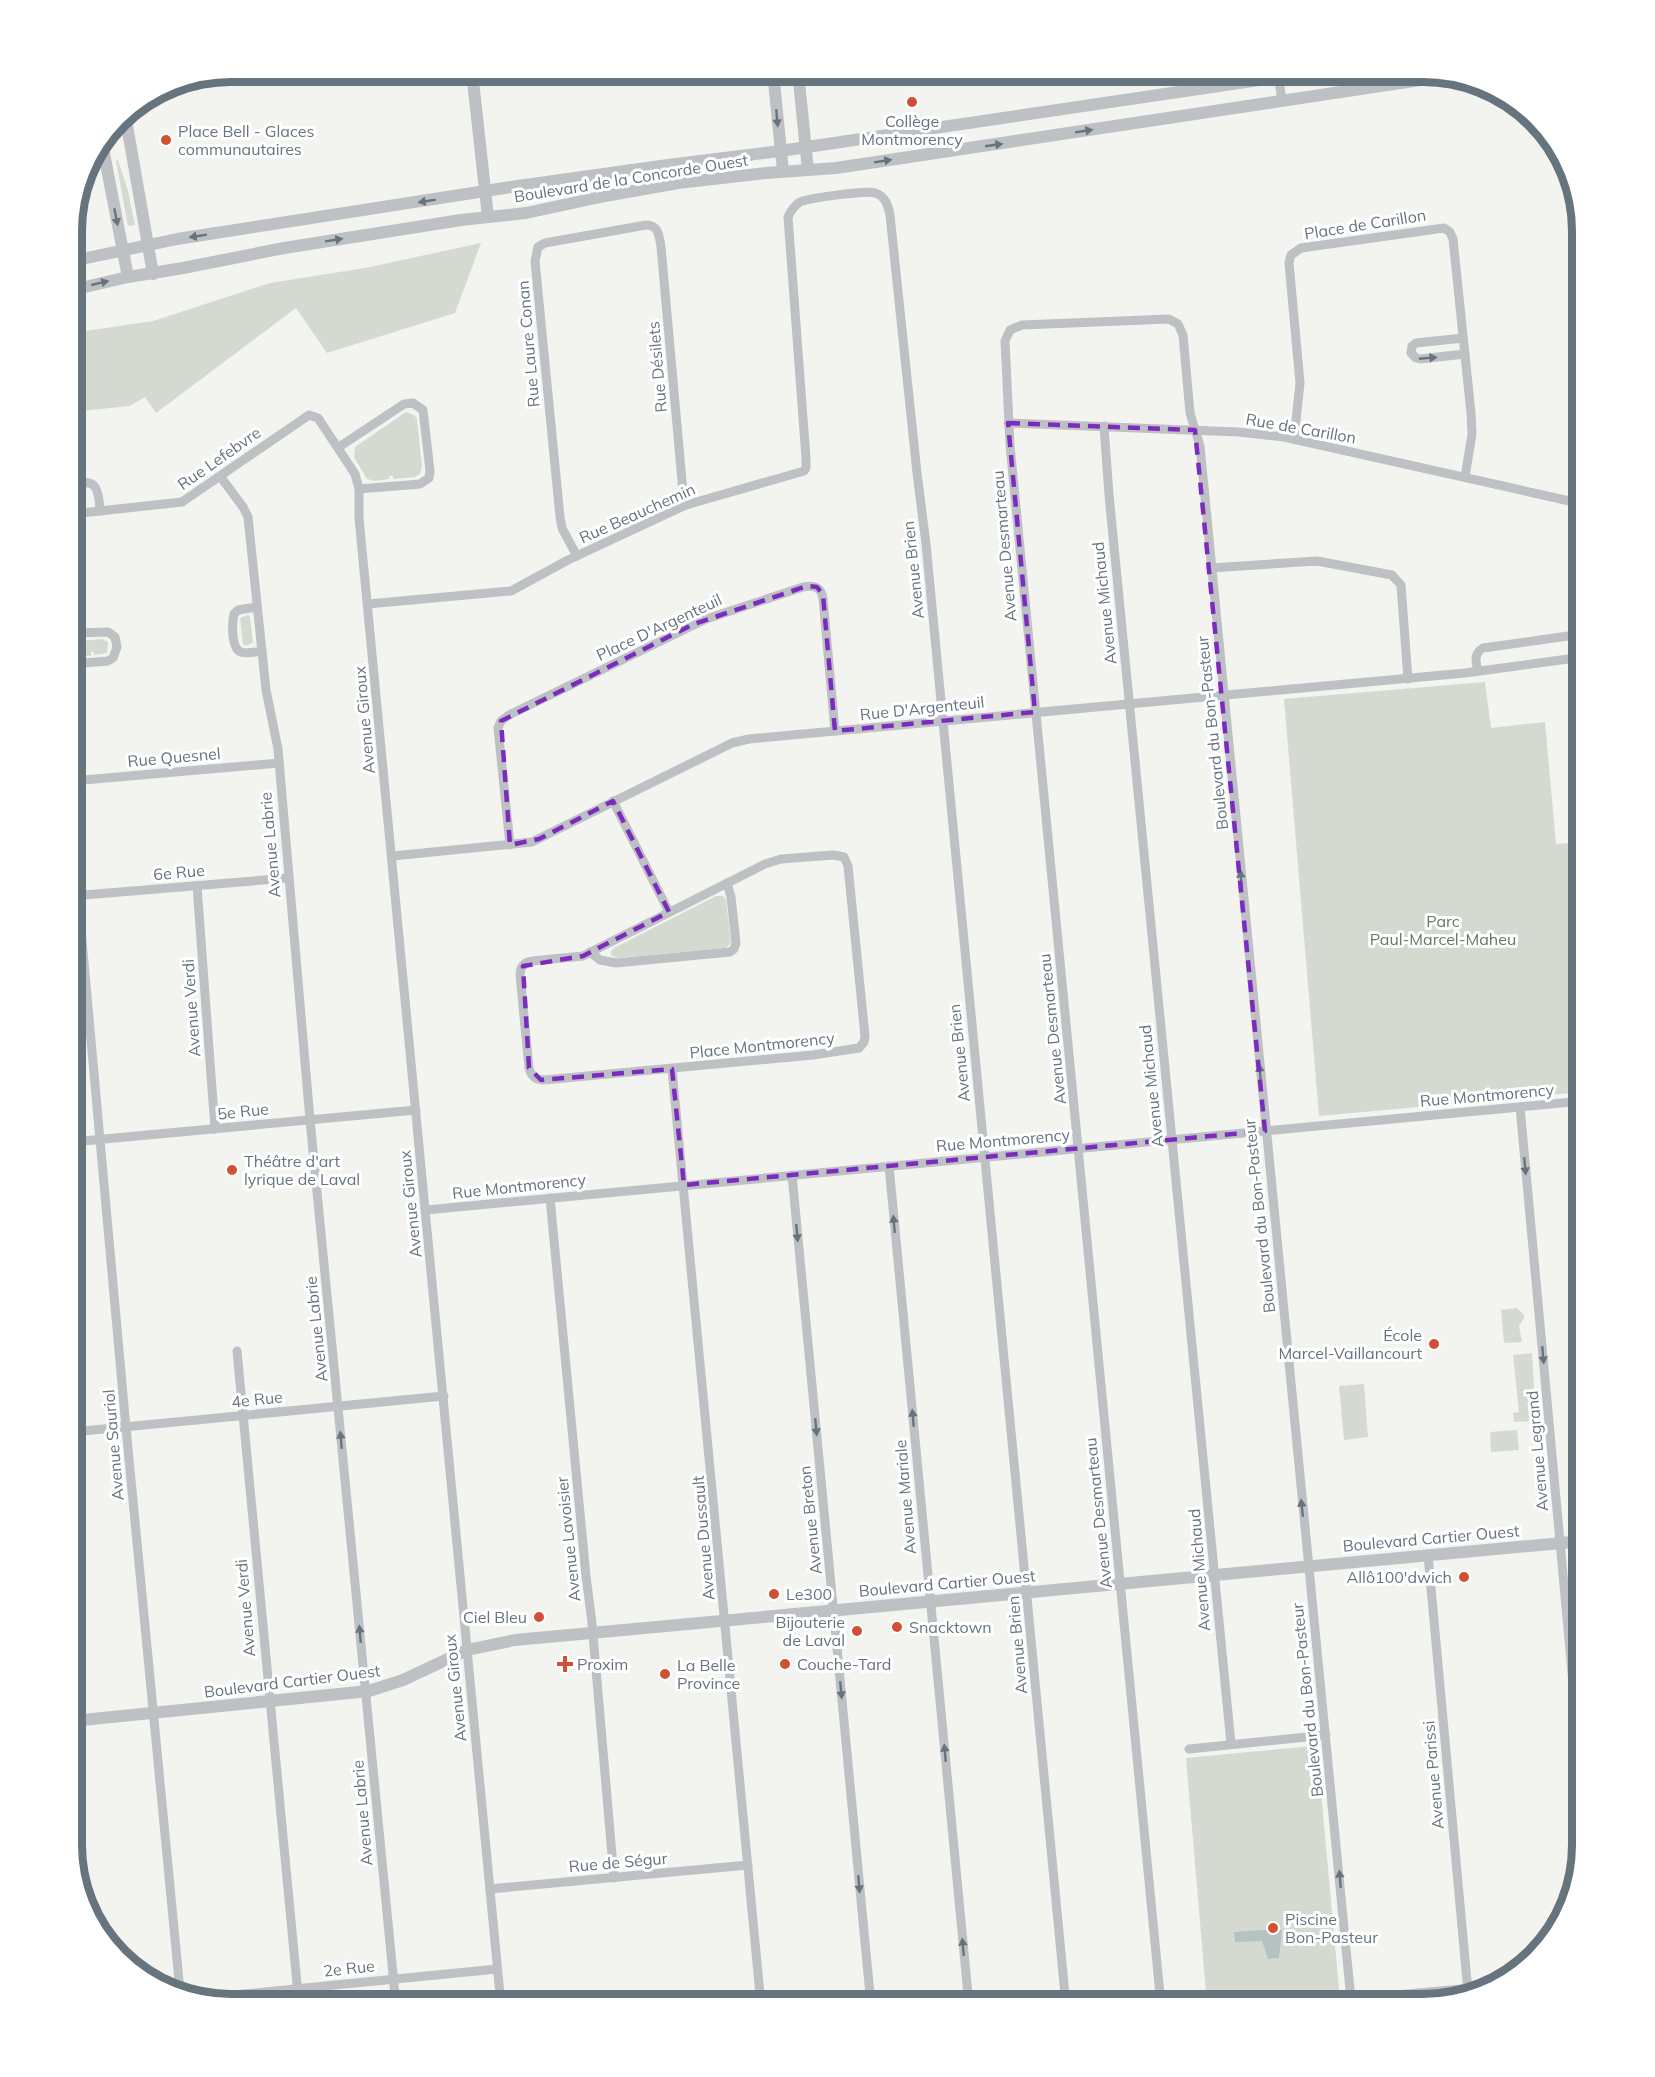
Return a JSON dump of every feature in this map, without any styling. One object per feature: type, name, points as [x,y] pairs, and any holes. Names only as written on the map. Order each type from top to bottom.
[{"type":"street","points":[[473,82],[488,217]]},
{"type":"street","points":[[774,82],[783,171]]},
{"type":"street","points":[[799,82],[808,170]]},
{"type":"street","name":"Boulevard de la Concorde Ouest","points":[[83,259],[148,244],[484,192],[780,151],[1227,83]]},
{"type":"street","points":[[1279,83],[1282,101]]},
{"type":"street","name":"Boulevard de la Concorde Ouest","points":[[83,287],[284,248],[540,211],[678,183],[783,171],[830,169],[1401,83]]},
{"type":"street","points":[[127,125],[153,274]]},
{"type":"street","points":[[104,154],[128,277]]},
{"type":"street","name":"Avenue Brien","points":[[792,210],[804,201],[866,191],[882,196],[888,207],[916,473],[924,526],[1065,1994]]},
{"type":"street","name":"Rue Beauchemin","points":[[368,604],[505,592],[686,505],[805,470],[806,458],[788,222],[792,210]]},
{"type":"street","name":"Rue Laure Conan","points":[[577,556],[561,523],[536,252],[540,245],[551,241],[646,225],[655,228]]},
{"type":"street","name":"Rue Désilets","points":[[655,228],[659,235],[686,505]]},
{"type":"street","name":"Place de Carillon","points":[[1294,439],[1300,383],[1289,261],[1295,250],[1437,228],[1446,229],[1453,239],[1472,434],[1464,477]]},
{"type":"street","name":"Avenue Desmarteau","points":[[1160,1994],[1008,423],[1005,341],[1008,332],[1022,325],[1166,319],[1178,324],[1183,332],[1190,413],[1195,430]]},
{"type":"street","points":[[1463,338],[1416,343],[1412,346],[1411,353],[1420,359],[1465,354]]},
{"type":"street","points":[[339,447],[404,404],[413,403],[423,410],[430,468],[429,478],[420,484],[359,489]]},
{"type":"street","name":"Avenue Giroux","points":[[311,415],[318,418],[339,447],[355,474],[359,489],[359,518],[500,1994]]},
{"type":"street","name":"Rue Lefebvre","points":[[83,513],[182,502],[303,417],[311,415]]},
{"type":"street","name":"Rue de Carillon","points":[[1008,423],[1195,430],[1248,433],[1294,439],[1572,502]]},
{"type":"street","name":"Avenue Michaud","points":[[1104,426],[1231,1744]]},
{"type":"street","name":"Boulevard du Bon-Pasteur","points":[[1195,430],[1200,446],[1350,1994]]},
{"type":"street","name":"Avenue Labrie","points":[[220,476],[248,516],[266,690],[279,763],[310,1120],[395,1994]]},
{"type":"street","points":[[83,484],[88,483],[95,486],[98,491],[100,511]]},
{"type":"street","points":[[1211,568],[1317,561],[1392,574],[1398,579],[1401,589],[1408,679]]},
{"type":"street","name":"Place D'Argenteuil","points":[[510,845],[498,728],[501,721],[509,715],[714,616],[803,587],[814,586],[820,590],[823,598],[835,731]]},
{"type":"street","points":[[257,607],[238,610],[234,614],[235,644],[237,650],[243,653],[262,651]]},
{"type":"street","points":[[83,633],[108,632],[115,637],[117,647],[116,654],[108,661],[83,663]]},
{"type":"street","points":[[1478,671],[1476,656],[1483,648],[1568,636]]},
{"type":"street","name":"Rue D'Argenteuil","points":[[393,856],[532,842],[737,742],[1129,703],[1408,679],[1572,658]]},
{"type":"street","name":"Rue Quesnel","points":[[83,780],[279,763]]},
{"type":"street","points":[[613,801],[669,912]]},
{"type":"street","name":"Place Montmorency","points":[[833,855],[844,857],[848,867],[864,1042],[859,1048],[672,1069],[544,1080],[538,1080],[532,1076],[529,1068],[520,975],[522,968],[530,961],[579,957],[727,883],[765,864],[782,859],[833,855]]},
{"type":"street","name":"6e Rue","points":[[83,895],[288,878]]},
{"type":"street","points":[[590,952],[595,958],[616,963],[732,951],[736,941],[731,897],[727,883]]},
{"type":"street","name":"Avenue Verdi","points":[[197,886],[215,1129]]},
{"type":"street","name":"Avenue Sauriol","points":[[83,970],[179,1985]]},
{"type":"street","name":"Avenue Dussault","points":[[672,1069],[760,1994]]},
{"type":"street","name":"Rue Montmorency","points":[[426,1210],[1572,1102]]},
{"type":"street","name":"Avenue Legrand","points":[[1520,1107],[1572,1673]]},
{"type":"street","name":"5e Rue","points":[[82,1141],[416,1110]]},
{"type":"street","name":"Avenue Mariale","points":[[889,1166],[968,1994]]},
{"type":"street","name":"Avenue Breton","points":[[792,1175],[870,1994]]},
{"type":"street","name":"Avenue Lavoisier","points":[[550,1198],[593,1633],[614,1878]]},
{"type":"street","name":"Avenue Verdi","points":[[237,1351],[298,1994]]},
{"type":"street","name":"4e Rue","points":[[82,1431],[444,1396]]},
{"type":"street","name":"Boulevard Cartier Ouest","points":[[82,1720],[366,1692],[403,1680],[467,1650],[506,1641],[1572,1541]]},
{"type":"street","name":"Avenue Parissi","points":[[1428,1556],[1468,1987]]},
{"type":"street","points":[[1189,1749],[1326,1735]]},
{"type":"street","name":"Rue de Ségur","points":[[490,1889],[748,1865]]},
{"type":"street","name":"2e Rue","points":[[241,1994],[497,1969]]},
{"type":"street","points":[[1421,1994],[1450,1992]]},
{"type":"highlighted area","points":[[1008,423],[1195,430],[1265,1131],[684,1185],[672,1069],[541,1080],[529,1068],[523,966],[583,956],[669,912],[613,801],[539,839],[510,845],[501,721],[694,624],[807,586],[817,587],[823,595],[835,731],[1035,712]]},
{"type":"green space","points":[[118,160],[128,191],[135,225],[128,226],[116,161]]},
{"type":"green space","points":[[481,243],[455,313],[327,353],[296,308],[156,413],[145,397],[130,406],[83,411],[83,331],[153,321],[270,283],[365,268]]},
{"type":"green space","points":[[406,412],[417,419],[422,467],[420,474],[415,477],[393,479],[393,476],[389,476],[389,479],[375,481],[367,479],[354,457],[355,447]]},
{"type":"green space","points":[[248,615],[253,643],[245,646],[240,618]]},
{"type":"green space","points":[[102,639],[108,642],[107,653],[94,655],[94,652],[91,652],[91,656],[83,656],[83,641]]},
{"type":"green space","name":"Parc Paul-Marcel-Maheu","points":[[1485,682],[1491,728],[1545,722],[1556,844],[1572,843],[1572,1093],[1319,1116],[1284,699]]},
{"type":"green space","points":[[716,896],[723,896],[726,900],[731,942],[726,948],[617,958],[611,955],[614,948]]},
{"type":"green space","points":[[1517,1308],[1524,1315],[1519,1326],[1522,1342],[1504,1343],[1501,1310]]},
{"type":"green space","points":[[1532,1353],[1536,1421],[1514,1422],[1513,1413],[1519,1412],[1513,1355]]},
{"type":"green space","points":[[1364,1384],[1368,1437],[1344,1440],[1339,1386]]},
{"type":"green space","points":[[1517,1430],[1519,1450],[1491,1452],[1490,1432]]},
{"type":"green space","points":[[1312,1746],[1317,1748],[1339,1989],[1337,1991],[1307,1994],[1206,1994],[1186,1758]]},
{"type":"shaded area","name":"Piscine Bon-Pasteur","points":[[1282,1930],[1279,1958],[1268,1959],[1262,1941],[1235,1942],[1234,1932]]},
{"type":"place","name":"Collège Montmorency","points":[[912,102]]},
{"type":"place","name":"Place Bell - Glaces communautaires","points":[[166,140]]},
{"type":"place","name":"Théâtre d'art lyrique de Laval","points":[[232,1170]]},
{"type":"place","name":"École Marcel-Vaillancourt","points":[[1434,1344]]},
{"type":"place","name":"Allô100'dwich","points":[[1464,1577]]},
{"type":"place","name":"Le300","points":[[774,1594]]},
{"type":"place","name":"Ciel Bleu","points":[[539,1617]]},
{"type":"place","name":"Snacktown","points":[[897,1627]]},
{"type":"place","name":"Bijouterie de Laval","points":[[857,1631]]},
{"type":"place","name":"Proxim","points":[[565,1664]]},
{"type":"place","name":"Couche-Tard","points":[[785,1664]]},
{"type":"place","name":"La Belle Province","points":[[665,1674]]},
{"type":"place","name":"Piscine Bon-Pasteur","points":[[1273,1928]]}]
